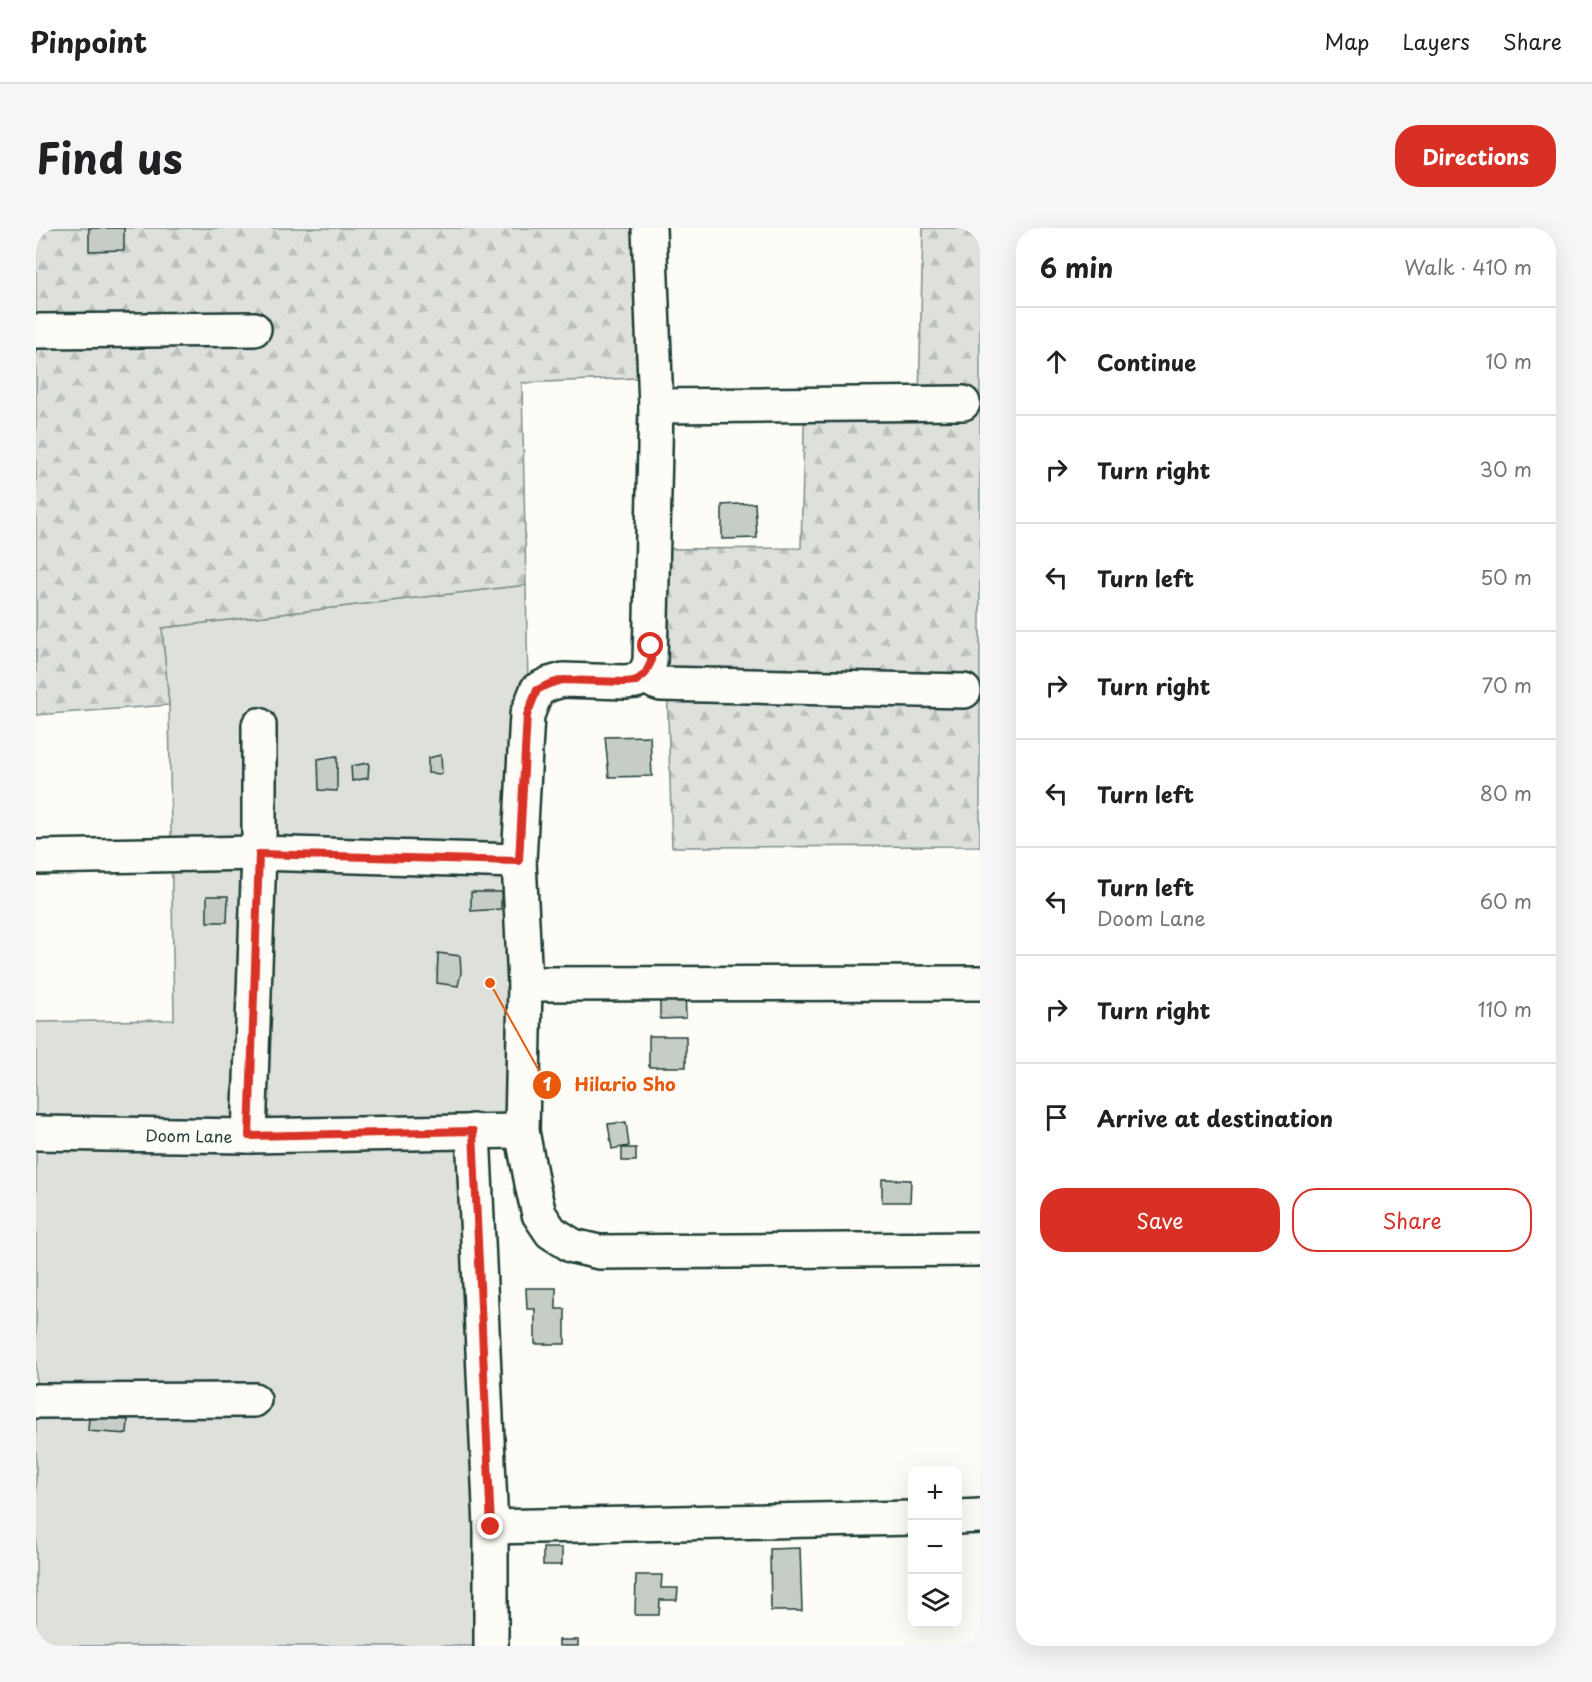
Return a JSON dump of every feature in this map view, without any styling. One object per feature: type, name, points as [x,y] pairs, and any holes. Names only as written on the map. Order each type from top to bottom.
[{"type":"street","points":[[649,228],[656,406],[651,662],[645,674],[636,681],[563,680],[549,684],[537,690],[527,715],[519,861],[525,984],[522,1131],[539,1214],[551,1232],[573,1246],[599,1252],[980,1249]]},
{"type":"street","points":[[36,331],[254,329]]},
{"type":"street","points":[[656,406],[963,403]]},
{"type":"street","points":[[645,674],[661,684],[963,692]]},
{"type":"street","points":[[249,1136],[259,854],[259,725]]},
{"type":"street","points":[[36,857],[259,854],[519,861]]},
{"type":"street","points":[[525,984],[980,983]]},
{"type":"street","points":[[473,1131],[491,1527],[491,1646]]},
{"type":"street","name":"Doom Lane","points":[[36,1133],[249,1136],[522,1131]]},
{"type":"street","points":[[36,1401],[255,1400]]},
{"type":"street","points":[[962,1517],[980,1516]]},
{"type":"street","points":[[491,1527],[908,1518]]},
{"type":"green space","points":[[36,228],[657,228],[660,377],[522,383],[526,585],[162,628],[169,705],[36,715]]},
{"type":"green space","points":[[923,228],[980,228],[980,846],[672,847],[663,549],[801,548],[805,393],[919,399]]},
{"type":"green space","points":[[526,585],[537,1132],[480,1125],[485,1646],[36,1646],[36,1022],[174,1020],[169,705],[162,628]]},
{"type":"building","points":[[89,228],[124,228],[124,250],[89,251]]},
{"type":"building","points":[[755,503],[757,538],[722,539],[722,505]]},
{"type":"building","points":[[650,736],[652,776],[609,777],[605,737]]},
{"type":"building","points":[[441,755],[442,774],[428,773],[428,758]]},
{"type":"building","points":[[337,756],[337,791],[319,790],[318,759]]},
{"type":"building","points":[[369,763],[368,778],[352,781],[351,766]]},
{"type":"building","points":[[471,892],[501,892],[501,909],[471,911]]},
{"type":"building","points":[[207,896],[228,896],[227,922],[207,922]]},
{"type":"building","points":[[438,953],[460,956],[461,973],[458,986],[437,983]]},
{"type":"building","points":[[685,988],[686,1018],[660,1019],[660,989]]},
{"type":"building","points":[[649,1036],[686,1036],[686,1067],[649,1067]]},
{"type":"building","points":[[626,1122],[629,1146],[612,1149],[608,1124]]},
{"type":"building","points":[[622,1148],[636,1148],[636,1161],[622,1161]]},
{"type":"building","points":[[882,1179],[911,1180],[910,1202],[882,1202]]},
{"type":"building","points":[[526,1288],[556,1288],[556,1309],[565,1309],[565,1344],[535,1344],[535,1309],[527,1309]]},
{"type":"building","points":[[89,1417],[128,1420],[127,1434],[88,1431]]},
{"type":"building","points":[[543,1548],[562,1548],[562,1565],[543,1565]]},
{"type":"building","points":[[800,1548],[802,1611],[771,1611],[770,1549]]},
{"type":"building","points":[[636,1575],[662,1575],[661,1588],[678,1588],[677,1600],[660,1600],[659,1615],[635,1615]]},
{"type":"building","points":[[559,1640],[578,1640],[578,1646],[559,1646]]},
{"type":"place","name":"Hilario Sho","points":[[490,983]]},
{"type":"route","points":[[491,1527],[473,1131],[249,1136],[259,854],[519,861],[527,715],[537,690],[563,680],[636,681],[645,674],[651,662],[651,646]]}]
